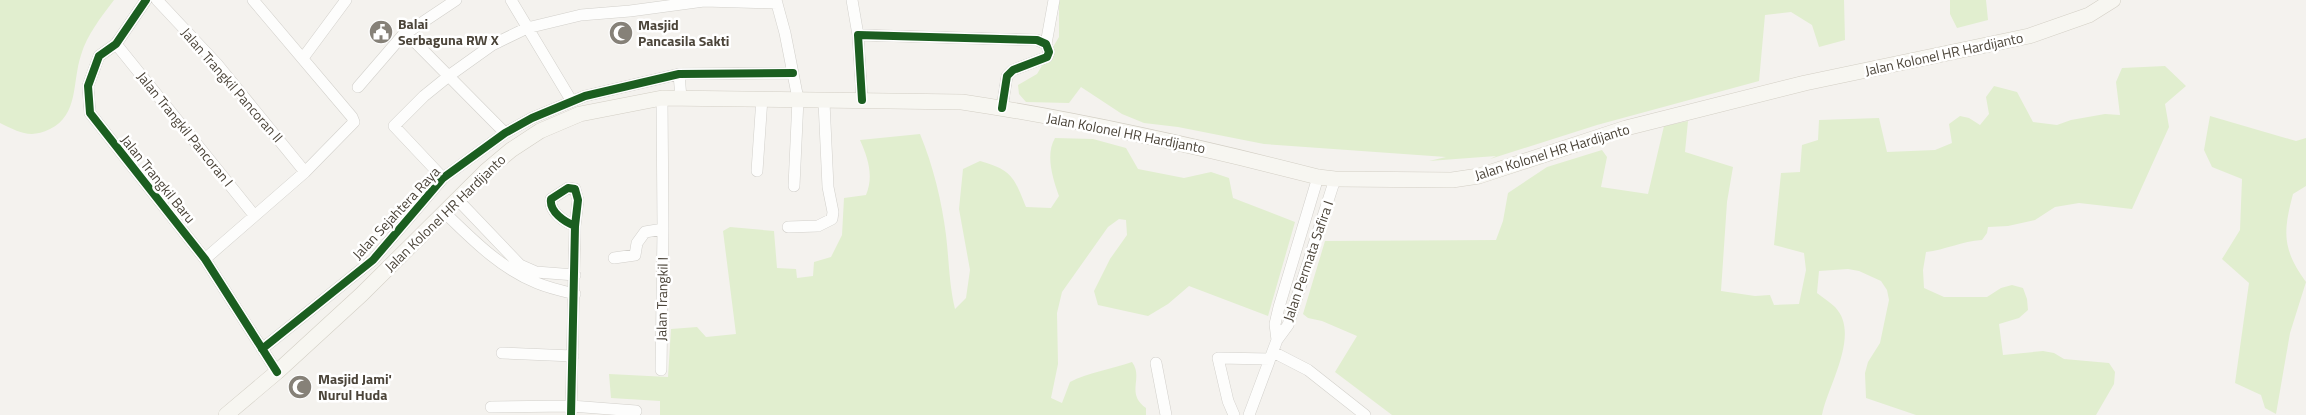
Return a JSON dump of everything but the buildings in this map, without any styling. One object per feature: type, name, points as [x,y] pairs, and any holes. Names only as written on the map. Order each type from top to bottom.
[{"type":"main road","name":"Jalan Kolonel HR Hardijanto","points":[[226,415],[277,372],[362,294],[457,199],[511,150],[536,124],[580,114],[662,98],[762,98],[824,102],[862,100],[962,102],[1002,108],[1200,147],[1318,177],[1335,179],[1452,180],[1479,176],[1626,128],[1805,83],[2030,36],[2089,15],[2113,0]]},
{"type":"street","name":"Jalan Trangkil Baru","points":[[146,0],[116,44],[98,56],[88,86],[90,113],[205,258],[277,372]]},
{"type":"street","name":"Jalan Trangkil Pancoran II","points":[[157,0],[217,64],[305,172]]},
{"type":"street","points":[[303,58],[346,0]]},
{"type":"street","points":[[358,87],[406,33],[456,0]]},
{"type":"street","points":[[511,0],[571,100]]},
{"type":"street","points":[[443,178],[394,126],[424,96],[492,45],[527,28],[580,15],[630,11],[704,0],[776,2],[798,99],[794,186]]},
{"type":"street","points":[[852,0],[858,34],[862,100]]},
{"type":"street","points":[[1002,108],[1007,76],[1012,70],[1047,57],[1046,44],[1054,0]]},
{"type":"street","points":[[205,258],[305,172],[354,122],[256,1]]},
{"type":"street","points":[[406,33],[506,133]]},
{"type":"street","points":[[858,34],[1037,40],[1046,44]]},
{"type":"street","name":"Jalan Trangkil Pancoran I","points":[[116,44],[254,215]]},
{"type":"street","name":"Jalan Sejahtera Raya","points":[[262,349],[373,260],[443,178],[506,133],[536,124],[571,100],[679,74],[793,72]]},
{"type":"street","points":[[679,74],[681,98]]},
{"type":"street","name":"Jalan Trangkil I","points":[[661,370],[662,98]]},
{"type":"street","points":[[757,171],[762,98]]},
{"type":"street","points":[[788,228],[818,226],[832,219],[833,212],[828,187],[824,102]]},
{"type":"street","name":"Jalan Permata Safira I","points":[[1277,340],[1275,324],[1318,177]]},
{"type":"street","name":"Jalan Permata Safira I","points":[[1249,415],[1277,340],[1288,325],[1335,179]]},
{"type":"street","points":[[457,199],[520,265],[538,277],[575,294]]},
{"type":"street","points":[[444,212],[487,253],[512,270],[538,277],[575,275]]},
{"type":"street","points":[[571,410],[576,226]]},
{"type":"street","name":"Jalan Trangkil I","points":[[614,258],[635,255],[637,243],[645,232],[663,229]]},
{"type":"street","points":[[1288,280],[1302,284]]},
{"type":"street","points":[[502,353],[573,356]]},
{"type":"street","points":[[1234,415],[1228,401],[1218,358],[1271,356],[1308,370],[1365,415]]},
{"type":"street","points":[[1156,364],[1166,415]]},
{"type":"street","points":[[491,406],[636,411]]},
{"type":"green space","points":[[0,0],[114,0],[87,40],[78,65],[73,97],[66,115],[59,123],[43,132],[36,134],[25,133],[0,123]]},
{"type":"green space","points":[[1059,0],[1844,0],[1845,40],[1819,47],[1812,25],[1791,12],[1765,15],[1759,81],[1597,125],[1490,159],[1496,156],[1429,161],[1446,157],[1264,144],[1178,127],[1144,123],[1122,114],[1081,87],[1069,103],[1026,102],[1019,94],[1018,85],[1037,74],[1059,37]]},
{"type":"green space","points":[[1950,0],[1986,0],[1988,20],[1957,28],[1950,14]]},
{"type":"green space","points":[[2165,66],[2186,86],[2165,104],[2169,127],[2132,209],[2079,203],[2055,207],[2035,220],[2008,226],[1988,227],[1987,233],[1982,240],[1926,252],[1923,270],[1924,288],[1944,297],[1987,297],[2001,288],[2012,285],[2023,288],[2028,310],[2019,318],[1999,324],[2003,355],[2043,351],[2054,353],[2064,359],[2109,363],[2115,372],[2114,384],[2096,415],[1916,415],[1866,398],[1865,373],[1868,362],[1880,343],[1889,300],[1887,290],[1881,281],[1859,271],[1848,269],[1819,271],[1817,293],[1835,307],[1842,318],[1845,331],[1840,360],[1822,415],[1392,415],[1335,372],[1357,336],[1322,321],[1308,318],[1303,314],[1325,241],[1496,240],[1503,221],[1508,193],[1547,167],[1602,150],[1607,157],[1601,187],[1648,194],[1664,126],[1688,121],[1685,152],[1733,167],[1727,202],[1721,291],[1755,296],[1770,295],[1774,305],[1799,304],[1806,270],[1804,253],[1774,245],[1781,173],[1800,172],[1802,145],[1818,140],[1819,120],[1879,118],[1887,152],[1935,150],[1952,143],[1949,124],[1960,116],[1969,118],[1980,125],[1989,114],[1986,97],[1994,86],[2017,92],[2033,122],[2057,125],[2071,120],[2105,114],[2120,115],[2116,82],[2122,68]]},
{"type":"green space","points":[[2210,116],[2296,141],[2306,138],[2306,186],[2293,194],[2286,230],[2292,260],[2306,282],[2290,333],[2276,414],[2265,408],[2261,395],[2235,383],[2249,283],[2222,259],[2240,230],[2242,179],[2212,167],[2204,150]]},
{"type":"green space","points":[[920,134],[933,171],[942,210],[955,309],[966,298],[970,270],[959,209],[963,169],[980,161],[991,164],[1011,176],[1026,207],[1051,208],[1059,196],[1052,175],[1050,159],[1055,138],[1093,139],[1126,148],[1138,169],[1184,178],[1211,172],[1229,178],[1233,198],[1295,222],[1268,316],[1189,286],[1168,304],[1148,316],[1098,305],[1094,291],[1110,259],[1127,235],[1126,220],[1119,219],[1108,227],[1062,292],[1057,313],[1058,364],[1051,398],[1062,403],[1070,382],[1132,362],[1136,374],[1137,397],[1146,408],[1146,415],[660,415],[660,401],[611,398],[609,374],[668,377],[671,329],[697,327],[706,337],[736,334],[723,231],[730,227],[774,231],[777,268],[796,269],[797,278],[813,276],[814,262],[831,257],[842,235],[844,198],[866,195],[870,174],[860,140]]},
{"type":"cycle path","points":[[146,0],[116,44],[99,56],[88,86],[90,113],[205,259],[277,372]]},
{"type":"cycle path","points":[[862,100],[858,35],[1037,40],[1046,44],[1049,52],[1047,57],[1013,70],[1007,76],[1002,108]]},
{"type":"cycle path","points":[[262,349],[373,260],[443,178],[505,133],[532,118],[585,96],[679,74],[793,73]]},
{"type":"cycle path","points":[[571,415],[575,226],[578,200],[575,189],[568,188],[551,199],[551,204],[558,216],[575,226]]},
{"type":"place","name":"Balai Serbaguna RW X","points":[[381,32]]},
{"type":"place","name":"Masjid Pancasila Sakti","points":[[621,33]]},
{"type":"place","name":"Masjid Jami' Nurul Huda","points":[[300,387]]}]
